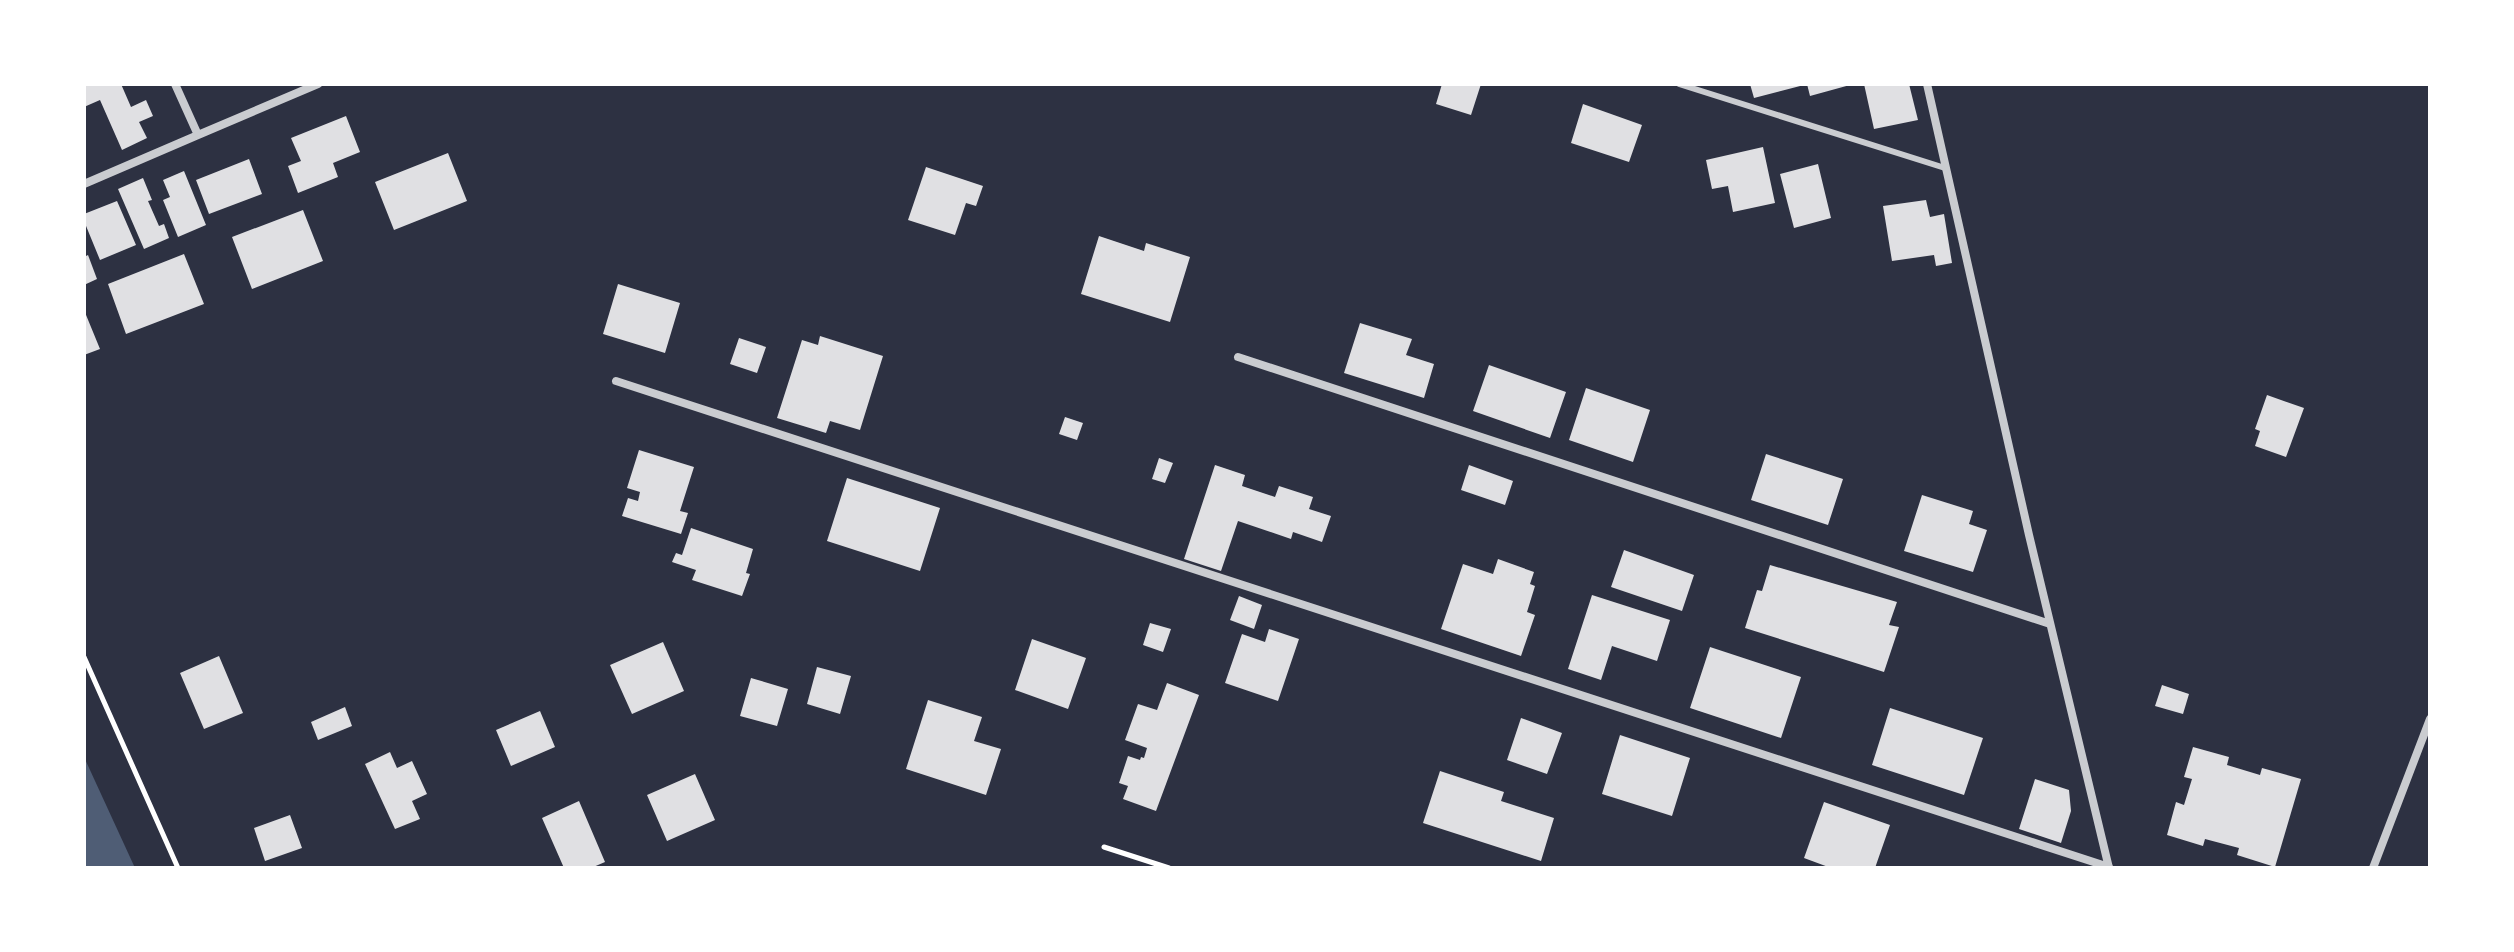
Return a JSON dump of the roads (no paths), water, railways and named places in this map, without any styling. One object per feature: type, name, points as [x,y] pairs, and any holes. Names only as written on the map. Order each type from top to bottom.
[{"type":"street","points":[[175,84],[198,135]]},
{"type":"street","points":[[84,184],[318,84]]},
{"type":"street","points":[[1927,84],[2109,868]]},
{"type":"street","points":[[1238,357],[2050,624]]},
{"type":"street","points":[[616,381],[2109,868]]},
{"type":"street","points":[[2373,868],[2430,719]]},
{"type":"lane","points":[[1679,84],[1945,168]]},
{"type":"water","points":[[84,757],[135,868],[84,868]]}]
